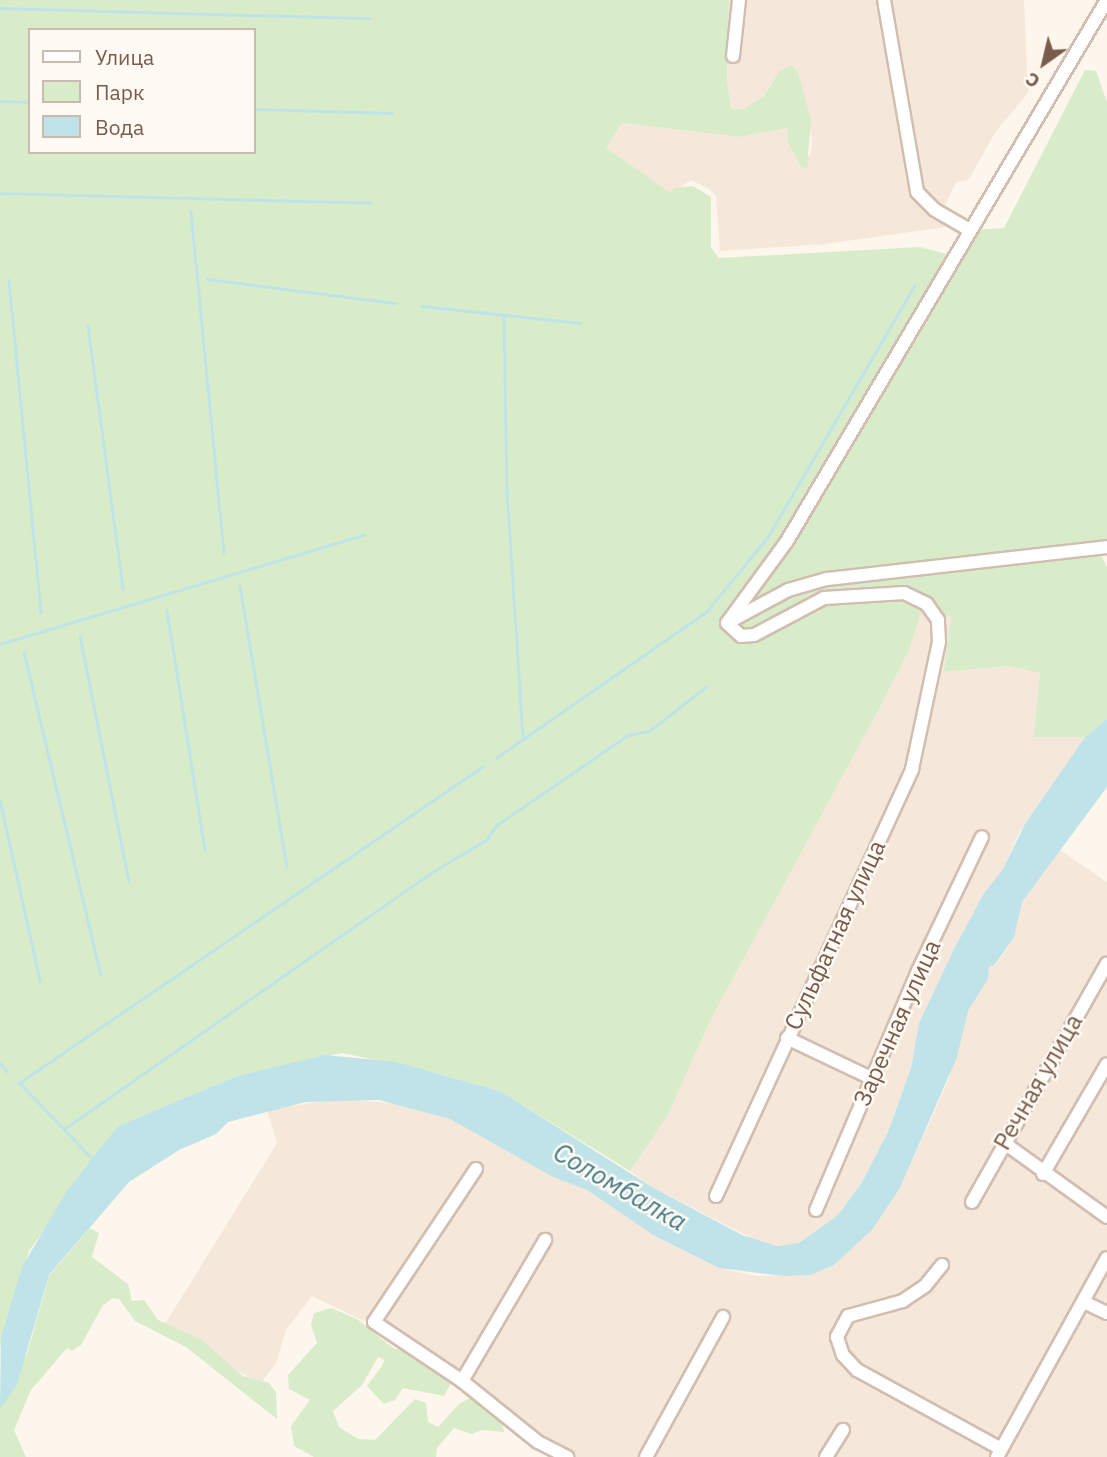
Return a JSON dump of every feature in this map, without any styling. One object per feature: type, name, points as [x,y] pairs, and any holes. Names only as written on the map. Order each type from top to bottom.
[{"type":"street","points":[[733,56],[739,0]]},
{"type":"street","points":[[884,0],[917,192],[935,210],[968,229]]},
{"type":"street","points":[[727,623],[787,541],[968,229],[1107,0]]},
{"type":"street","points":[[727,623],[788,590],[827,579],[1107,547]]},
{"type":"street","name":"Сульфатная улица","points":[[716,1196],[912,769],[934,668],[938,620],[927,604],[904,593],[824,598],[754,635],[741,636],[727,623]]},
{"type":"street","name":"Заречная улица","points":[[816,1210],[982,837]]},
{"type":"street","name":"Речная улица","points":[[972,1202],[1003,1142],[1107,963]]},
{"type":"street","points":[[787,1038],[873,1079]]},
{"type":"street","points":[[1043,1174],[1107,1063]]},
{"type":"street","points":[[1003,1142],[1043,1174],[1107,1217]]},
{"type":"street","points":[[476,1169],[374,1322],[463,1381],[538,1442],[567,1457]]},
{"type":"street","points":[[463,1381],[545,1240]]},
{"type":"street","points":[[942,1265],[925,1286],[903,1301],[848,1316],[837,1337],[843,1355],[857,1370],[999,1453],[1107,1258]]},
{"type":"street","points":[[1084,1302],[1107,1313]]},
{"type":"street","points":[[646,1457],[723,1317]]},
{"type":"street","points":[[826,1457],[843,1430]]},
{"type":"shaded area","points":[[729,0],[1024,0],[1028,93],[996,131],[969,179],[956,183],[945,205],[946,227],[825,244],[720,251],[716,196],[709,189],[691,180],[671,193],[605,148],[622,123],[741,137],[788,128],[788,143],[801,167],[811,153],[812,138],[799,80],[771,83],[764,96],[743,109],[731,110],[727,79]]},
{"type":"shaded area","points":[[923,605],[951,617],[945,672],[1008,666],[1040,673],[1035,736],[1085,737],[1019,833],[1003,869],[984,893],[954,949],[919,1023],[911,1068],[888,1132],[861,1184],[838,1215],[799,1243],[777,1246],[759,1242],[652,1187],[630,1171],[667,1117],[710,1021],[879,709],[909,650]]},
{"type":"shaded area","points":[[1060,850],[1107,882],[1107,1457],[555,1457],[372,1325],[312,1296],[286,1330],[276,1363],[261,1383],[232,1368],[202,1340],[165,1324],[277,1143],[267,1110],[334,1099],[394,1103],[450,1119],[551,1176],[587,1190],[653,1235],[719,1268],[756,1276],[811,1275],[834,1265],[872,1230],[900,1188],[948,1081],[968,1011],[988,978],[989,966],[995,966],[1008,947],[1022,902]]},
{"type":"green space","points":[[0,0],[729,0],[727,79],[731,109],[743,109],[764,96],[779,72],[791,65],[798,73],[811,120],[807,168],[801,167],[788,143],[787,128],[741,137],[622,123],[606,148],[671,193],[674,188],[693,186],[711,197],[711,248],[719,258],[920,247],[958,257],[972,230],[1004,228],[1085,70],[1096,71],[1107,102],[1107,542],[1100,553],[1107,567],[1107,719],[1085,737],[1034,737],[1040,673],[1008,666],[944,672],[951,617],[923,606],[909,650],[879,709],[710,1021],[667,1117],[630,1171],[500,1091],[432,1072],[342,1053],[237,1076],[118,1126],[29,1251],[0,1347]]},
{"type":"green space","points":[[90,1228],[99,1233],[92,1257],[128,1284],[132,1301],[144,1300],[158,1320],[202,1340],[243,1376],[269,1383],[276,1392],[277,1419],[186,1347],[135,1321],[119,1299],[113,1298],[103,1305],[81,1345],[72,1351],[67,1348],[31,1390],[14,1430],[26,1457],[0,1457],[0,1400],[27,1354],[49,1276]]},
{"type":"green space","points":[[331,1308],[357,1319],[393,1348],[410,1353],[451,1383],[444,1396],[403,1388],[395,1400],[384,1404],[367,1386],[382,1366],[384,1360],[378,1357],[362,1385],[333,1411],[339,1427],[358,1439],[375,1440],[415,1399],[426,1403],[428,1422],[438,1427],[459,1404],[470,1398],[502,1422],[504,1432],[482,1430],[471,1434],[454,1428],[437,1448],[436,1457],[314,1457],[294,1446],[291,1426],[310,1400],[289,1389],[288,1375],[317,1343],[311,1325],[314,1313]]},
{"type":"water","name":"Соломбалка","points":[[1107,719],[1107,787],[1022,902],[1014,937],[994,966],[989,966],[988,979],[968,1011],[957,1057],[900,1188],[872,1230],[834,1265],[811,1275],[783,1276],[719,1268],[653,1235],[587,1190],[551,1176],[450,1119],[379,1100],[306,1102],[228,1122],[216,1134],[179,1150],[129,1182],[49,1275],[17,1385],[0,1409],[1,1338],[22,1267],[66,1192],[118,1126],[237,1076],[325,1055],[396,1062],[500,1091],[652,1187],[742,1235],[777,1246],[799,1243],[838,1215],[861,1184],[888,1132],[911,1068],[919,1023],[954,949],[984,893],[1003,869],[1025,824],[1085,737]]},
{"type":"waterway","points":[[0,8],[369,18]]},
{"type":"waterway","points":[[0,101],[28,102]]},
{"type":"waterway","points":[[256,109],[392,113]]},
{"type":"waterway","points":[[0,193],[371,203]]},
{"type":"waterway","points":[[191,211],[224,552]]},
{"type":"waterway","points":[[207,279],[395,303]]},
{"type":"waterway","points":[[9,280],[41,612]]},
{"type":"waterway","points":[[496,758],[706,612],[767,538],[914,286]]},
{"type":"waterway","points":[[422,306],[580,323]]},
{"type":"waterway","points":[[504,315],[507,490],[523,738]]},
{"type":"waterway","points":[[88,326],[123,589]]},
{"type":"waterway","points":[[0,644],[364,535]]},
{"type":"waterway","points":[[240,586],[287,867]]},
{"type":"waterway","points":[[167,610],[205,849]]},
{"type":"waterway","points":[[80,636],[129,881]]},
{"type":"waterway","points":[[24,652],[101,974]]},
{"type":"waterway","points":[[64,1129],[434,871],[486,840],[497,825],[628,735],[649,731],[706,687]]},
{"type":"waterway","points":[[95,1162],[19,1083],[482,767]]},
{"type":"waterway","points":[[0,800],[40,981]]},
{"type":"waterway","points":[[0,1063],[7,1071]]}]
